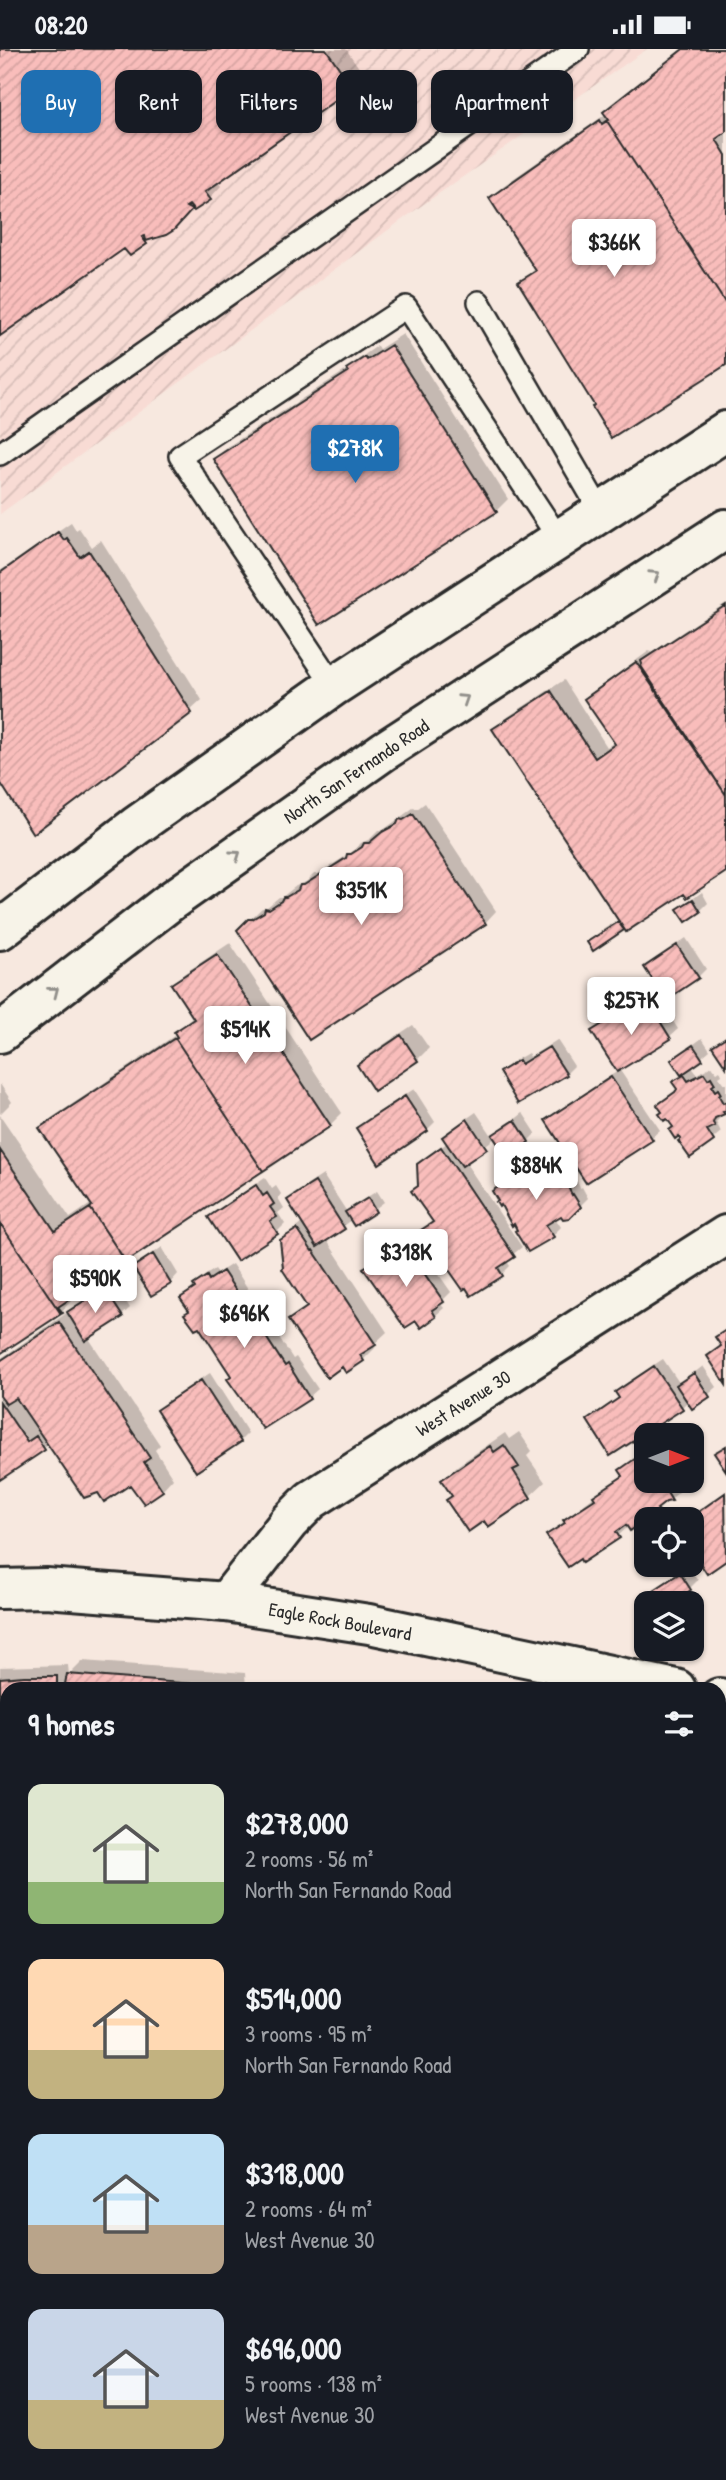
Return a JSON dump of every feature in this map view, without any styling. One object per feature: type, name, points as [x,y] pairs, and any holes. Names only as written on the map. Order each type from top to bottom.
[{"type":"main road","points":[[0,930],[136,826],[334,686],[726,431]]},
{"type":"main road","name":"North San Fernando Road","points":[[0,1033],[171,901],[384,751],[726,529]]},
{"type":"main road","name":"West Avenue 30","points":[[226,1602],[289,1522],[311,1500],[726,1235]]},
{"type":"main road","name":"Eagle Rock Boulevard","points":[[0,1589],[46,1588],[226,1602],[369,1624],[643,1682]]},
{"type":"lane","points":[[1,452],[578,49]]},
{"type":"lane","points":[[478,302],[601,512]]},
{"type":"lane","points":[[334,686],[180,456],[406,307],[559,539]]},
{"type":"shaded area","points":[[0,49],[647,49],[573,100],[573,70],[431,70],[431,133],[526,133],[421,206],[0,514]]},
{"type":"building","points":[[0,49],[326,49],[341,70],[336,70],[336,100],[322,110],[322,70],[216,70],[216,133],[289,133],[205,192],[211,200],[194,211],[189,205],[186,207],[192,210],[174,230],[146,241],[145,236],[142,237],[147,244],[130,256],[124,249],[0,336]]},
{"type":"building","points":[[683,49],[726,49],[726,132],[716,139],[726,155],[726,304],[603,112]]},
{"type":"building","points":[[600,120],[602,124],[607,121],[726,304],[726,365],[611,438],[592,407],[594,405],[518,282],[536,271],[489,198]]},
{"type":"building","points":[[391,345],[497,512],[319,625],[213,459],[348,372],[346,369]]},
{"type":"building","points":[[58,532],[64,540],[67,538],[80,557],[89,551],[192,713],[33,834],[0,782],[0,573]]},
{"type":"building","points":[[726,605],[726,795],[641,666],[641,661]]},
{"type":"building","points":[[636,662],[726,795],[726,872],[687,898],[684,894],[626,932],[492,729],[551,691],[595,758],[615,744],[584,699]]},
{"type":"building","points":[[413,814],[486,924],[309,1040],[237,930],[248,919],[264,912],[265,908],[269,909],[283,897],[298,890],[300,885],[304,885],[346,858],[347,854],[397,824],[399,819],[403,820]]},
{"type":"building","points":[[693,899],[701,912],[686,922],[677,909]]},
{"type":"building","points":[[618,922],[624,930],[593,951],[587,942]]},
{"type":"building","points":[[677,945],[699,978],[666,1000],[644,967]]},
{"type":"building","points":[[217,954],[331,1126],[263,1171],[175,1038],[177,1037],[174,1032],[194,1019],[171,984]]},
{"type":"building","points":[[650,1005],[671,1039],[617,1072],[591,1031],[626,1010],[630,1017]]},
{"type":"building","points":[[401,1035],[418,1061],[374,1091],[357,1065]]},
{"type":"building","points":[[726,1037],[726,1067],[712,1046]]},
{"type":"building","points":[[175,1038],[263,1171],[126,1262],[39,1128]]},
{"type":"building","points":[[693,1045],[703,1060],[681,1075],[671,1060]]},
{"type":"building","points":[[549,1047],[567,1075],[518,1104],[499,1072],[519,1060],[521,1064]]},
{"type":"building","points":[[704,1073],[708,1079],[711,1077],[715,1091],[718,1089],[723,1103],[726,1102],[726,1110],[723,1112],[725,1114],[715,1118],[715,1126],[707,1130],[714,1141],[690,1158],[678,1141],[681,1139],[679,1136],[675,1139],[669,1130],[673,1127],[659,1114],[662,1112],[657,1105],[677,1089],[672,1082],[684,1075],[688,1081]]},
{"type":"building","points":[[611,1077],[653,1140],[586,1183],[545,1120]]},
{"type":"building","points":[[405,1096],[428,1131],[379,1164],[356,1128]]},
{"type":"building","points":[[467,1119],[487,1149],[462,1166],[442,1137]]},
{"type":"building","points":[[515,1120],[529,1142],[507,1157],[492,1135]]},
{"type":"building","points":[[441,1147],[515,1257],[498,1268],[503,1276],[471,1296],[466,1288],[463,1290],[421,1230],[433,1222],[411,1191],[418,1186],[417,1164]]},
{"type":"building","points":[[0,1150],[55,1231],[90,1208],[126,1262],[58,1307],[63,1313],[61,1314],[0,1223]]},
{"type":"building","points":[[545,1156],[554,1169],[556,1167],[560,1178],[562,1177],[581,1207],[570,1218],[563,1219],[561,1216],[546,1225],[554,1237],[528,1252],[515,1231],[517,1230],[514,1224],[512,1226],[501,1205],[499,1207],[492,1191]]},
{"type":"building","points":[[315,1182],[345,1229],[317,1247],[287,1200]]},
{"type":"building","points":[[256,1185],[263,1196],[267,1193],[274,1204],[270,1207],[277,1217],[270,1221],[278,1234],[237,1261],[208,1217]]},
{"type":"building","points":[[368,1198],[376,1212],[354,1226],[345,1212]]},
{"type":"building","points":[[0,1223],[61,1314],[0,1354]]},
{"type":"building","points":[[297,1229],[376,1345],[360,1355],[364,1361],[346,1373],[342,1367],[327,1378],[288,1320],[307,1307],[282,1269],[280,1240]]},
{"type":"building","points":[[408,1250],[444,1302],[432,1310],[436,1317],[421,1328],[416,1321],[405,1328],[363,1268],[378,1259],[383,1266]]},
{"type":"building","points":[[153,1254],[171,1284],[151,1296],[133,1267]]},
{"type":"building","points":[[223,1271],[285,1366],[288,1364],[310,1399],[263,1429],[227,1379],[231,1376],[199,1327],[195,1329],[184,1314],[189,1311],[180,1298],[207,1276],[209,1280]]},
{"type":"building","points":[[104,1288],[123,1317],[85,1341],[67,1312]]},
{"type":"building","points":[[59,1322],[150,1458],[144,1462],[163,1491],[144,1504],[130,1485],[104,1502],[98,1493],[84,1498],[16,1398],[6,1404],[0,1396],[0,1361]]},
{"type":"building","points":[[726,1330],[726,1385],[707,1356],[721,1346],[715,1337]]},
{"type":"building","points":[[654,1366],[683,1409],[661,1423],[634,1423],[634,1441],[610,1456],[587,1420],[619,1398],[615,1392]]},
{"type":"building","points":[[694,1373],[710,1397],[692,1409],[676,1385]]},
{"type":"building","points":[[201,1380],[241,1442],[196,1472],[156,1410]]},
{"type":"building","points":[[0,1402],[27,1442],[36,1436],[45,1450],[0,1480]]},
{"type":"building","points":[[504,1445],[519,1467],[513,1470],[531,1498],[488,1527],[484,1521],[468,1532],[446,1500],[452,1496],[441,1480],[490,1446],[494,1452]]},
{"type":"building","points":[[726,1446],[726,1471],[714,1453]]},
{"type":"building","points":[[634,1460],[634,1493],[667,1493],[672,1501],[660,1507],[634,1507],[634,1528],[630,1531],[626,1525],[616,1532],[620,1538],[582,1563],[580,1559],[568,1567],[546,1535],[595,1499],[593,1496],[623,1476],[619,1470]]},
{"type":"building","points":[[725,1493],[726,1561],[707,1574],[704,1569],[704,1508]]},
{"type":"building","points":[[674,1577],[683,1577],[691,1590],[655,1591]]},
{"type":"building","points":[[67,1674],[168,1682],[65,1682]]},
{"type":"building","points":[[57,1676],[57,1682],[0,1682],[0,1678]]}]
